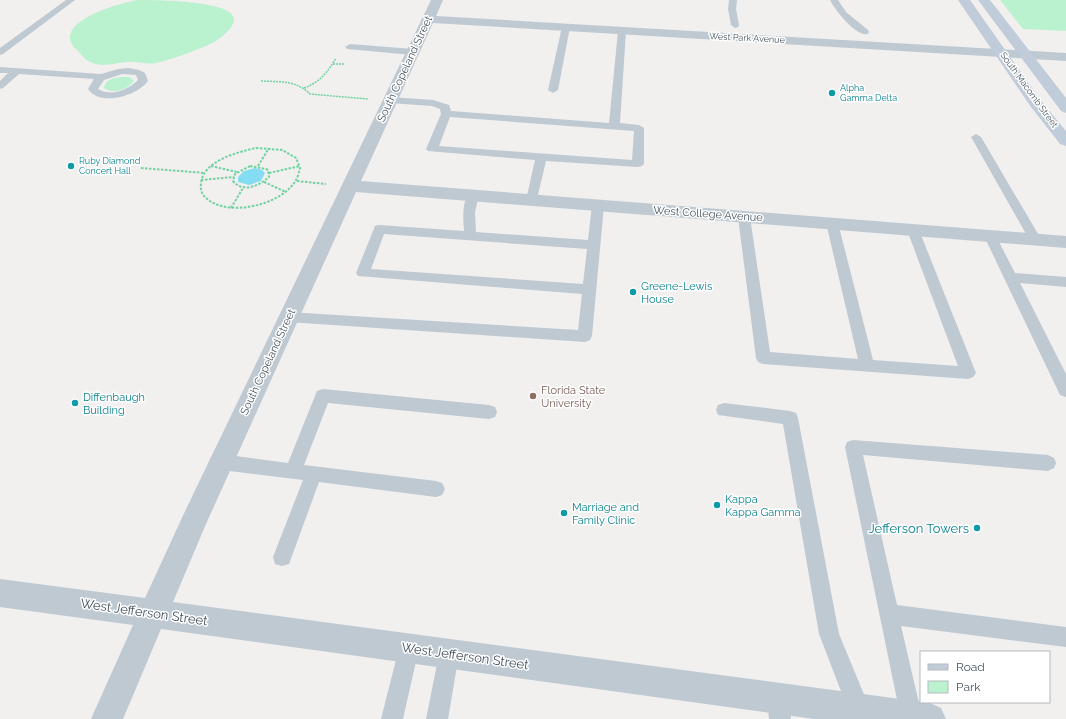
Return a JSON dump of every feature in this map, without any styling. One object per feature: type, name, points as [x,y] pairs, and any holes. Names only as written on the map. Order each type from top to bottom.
[{"type":"main road","name":"South Macomb Street","points":[[964,0],[1036,104],[1066,140]]},
{"type":"main road","name":"South Macomb Street","points":[[984,0],[1015,41],[1027,48],[1066,108]]},
{"type":"street","name":"West Park Avenue","points":[[433,9],[524,19],[566,27],[1001,53],[1027,48],[1066,56]]},
{"type":"street","name":"South Copeland Street","points":[[107,719],[152,613],[288,317],[433,9]]},
{"type":"street","name":"West Park Avenue","points":[[524,19],[679,22]]},
{"type":"street","name":"West Park Avenue","points":[[719,24],[750,26]]},
{"type":"street","points":[[842,31],[881,33]]},
{"type":"street","points":[[865,32],[871,45]]},
{"type":"street","points":[[976,38],[1015,41]]},
{"type":"street","name":"West College Avenue","points":[[349,186],[1066,242]]},
{"type":"street","name":"West Jefferson Street","points":[[0,593],[409,648],[779,709],[859,709],[920,718]]},
{"type":"lane","points":[[0,52],[71,0]]},
{"type":"lane","points":[[733,0],[732,9],[735,25]]},
{"type":"lane","points":[[834,0],[837,7],[850,21],[865,32]]},
{"type":"lane","points":[[553,90],[566,27]]},
{"type":"lane","points":[[614,126],[622,31]]},
{"type":"lane","points":[[350,47],[413,52]]},
{"type":"lane","points":[[0,70],[104,76]]},
{"type":"lane","points":[[0,86],[18,71]]},
{"type":"lane","points":[[390,100],[433,103],[445,107],[446,114],[432,149],[638,164],[639,128],[446,114]]},
{"type":"lane","points":[[976,137],[1035,239]]},
{"type":"lane","points":[[532,200],[541,157]]},
{"type":"lane","points":[[470,235],[469,212],[473,195]]},
{"type":"lane","points":[[288,317],[585,336],[598,205]]},
{"type":"lane","points":[[744,217],[763,358],[968,373],[913,230]]},
{"type":"lane","points":[[832,223],[867,366]]},
{"type":"lane","points":[[589,289],[363,273],[379,228],[593,245]]},
{"type":"lane","points":[[990,236],[1066,390]]},
{"type":"lane","points":[[1010,277],[1066,282]]},
{"type":"lane","points":[[294,471],[323,396],[489,412]]},
{"type":"lane","points":[[724,410],[790,418],[829,634],[859,709]]},
{"type":"lane","points":[[920,718],[889,614],[853,447],[1048,463]]},
{"type":"lane","points":[[222,462],[436,489]]},
{"type":"lane","points":[[282,557],[314,473]]},
{"type":"lane","points":[[889,614],[1066,637]]},
{"type":"lane","points":[[392,719],[409,648]]},
{"type":"lane","points":[[437,719],[449,654]]},
{"type":"path","points":[[304,88],[320,81],[326,76],[337,57]]},
{"type":"path","points":[[261,81],[294,83],[304,88],[310,94],[373,99]]},
{"type":"path","points":[[258,166],[269,148]]},
{"type":"path","points":[[269,148],[290,154],[297,159],[300,166],[300,176],[286,192],[272,200],[256,206],[231,208],[219,206],[209,201],[203,195],[200,188],[204,173],[211,166],[242,150],[269,148]]},
{"type":"path","points":[[211,166],[237,172]]},
{"type":"path","points":[[250,166],[265,168],[269,173],[268,177],[263,182],[256,186],[243,188],[235,184],[233,181],[237,172],[250,166]]},
{"type":"path","points":[[269,173],[300,166]]},
{"type":"path","points":[[141,168],[204,173]]},
{"type":"path","points":[[201,180],[234,177]]},
{"type":"path","points":[[297,181],[349,186]]},
{"type":"path","points":[[263,182],[286,192]]},
{"type":"path","points":[[231,208],[243,188]]},
{"type":"green space","points":[[138,0],[176,1],[210,5],[223,9],[232,14],[234,21],[224,35],[211,44],[156,63],[149,64],[126,62],[99,65],[88,61],[77,50],[71,40],[72,31],[79,23],[103,10],[116,5]]},
{"type":"green space","points":[[1000,0],[1066,0],[1066,31],[1023,29]]},
{"type":"green space","points":[[120,77],[129,77],[133,80],[133,82],[123,89],[115,91],[104,88],[108,81]]},
{"type":"water","points":[[255,168],[262,170],[265,173],[261,181],[249,185],[238,182],[238,177],[244,171]]},
{"type":"place","name":"Alpha Gamma Delta","points":[[832,93]]},
{"type":"place","name":"Ruby Diamond Concert Hall","points":[[71,166]]},
{"type":"place","name":"Greene-Lewis House","points":[[633,292]]},
{"type":"place","name":"Florida State University","points":[[533,396]]},
{"type":"place","name":"Diffenbaugh Building","points":[[75,403]]},
{"type":"place","name":"Kappa Kappa Gamma","points":[[717,505]]},
{"type":"place","name":"Marriage and Family Clinic","points":[[564,513]]},
{"type":"place","name":"Jefferson Towers","points":[[977,528]]}]
